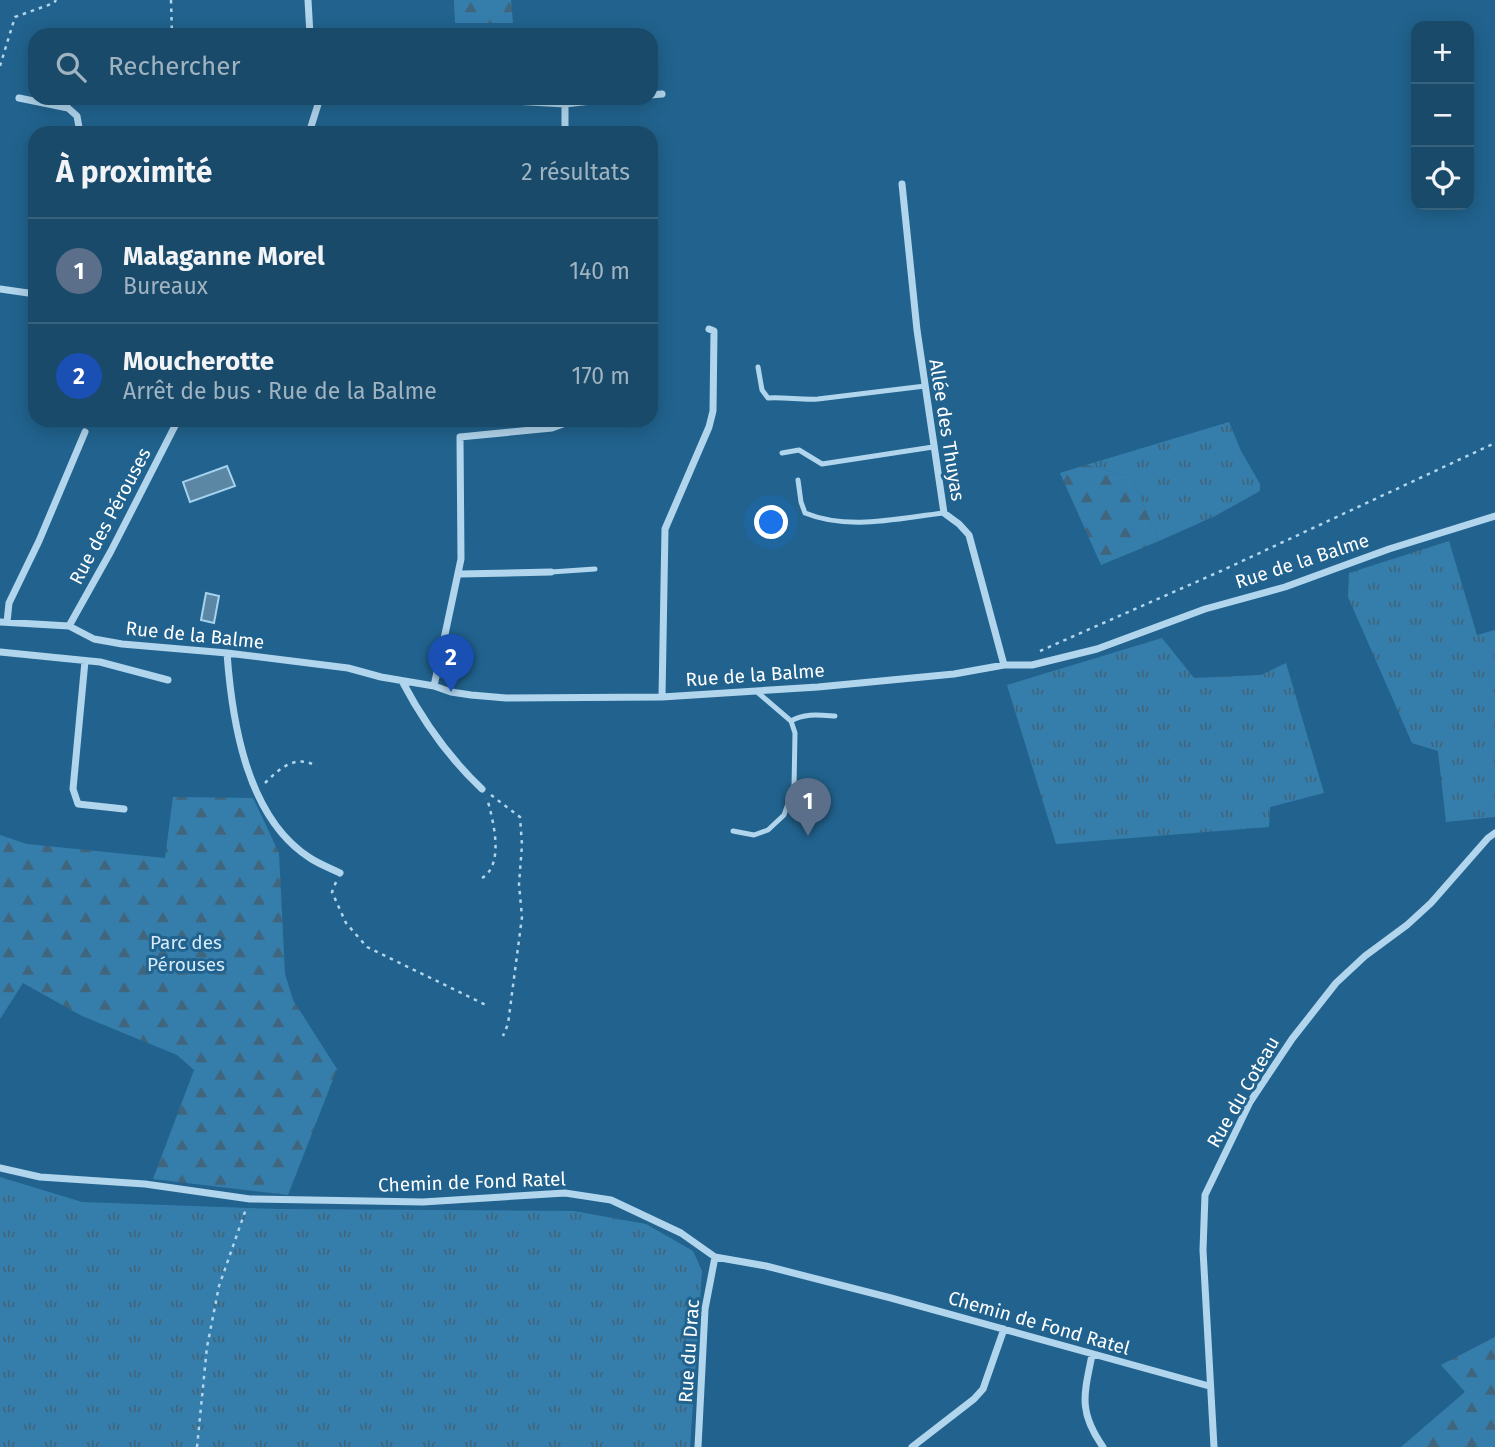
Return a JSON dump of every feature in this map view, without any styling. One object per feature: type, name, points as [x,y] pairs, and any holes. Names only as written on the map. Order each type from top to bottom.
[{"type":"street","points":[[308,0],[310,28]]},
{"type":"street","points":[[658,94],[662,94]]},
{"type":"street","points":[[19,98],[28,100]]},
{"type":"street","points":[[53,105],[68,108],[77,116],[79,126]]},
{"type":"street","points":[[311,126],[318,105]]},
{"type":"street","points":[[565,105],[565,126]]},
{"type":"street","name":"Allée des Thuyas","points":[[902,184],[917,330],[944,513],[960,524],[969,535],[1004,665]]},
{"type":"street","points":[[0,289],[28,293]]},
{"type":"street","points":[[662,697],[665,529],[709,427],[713,411],[714,331],[709,329]]},
{"type":"street","name":"Rue des Pérouses","points":[[69,626],[174,427]]},
{"type":"street","points":[[434,686],[460,574],[460,437],[555,427]]},
{"type":"street","points":[[3,622],[85,432]]},
{"type":"street","name":"Rue de la Balme","points":[[3,622],[69,626],[94,639],[122,645],[228,653],[348,668],[451,692],[506,698],[662,697],[870,683],[1004,665],[1032,665],[1097,649],[1205,609],[1284,587],[1389,549],[1495,516]]},
{"type":"street","points":[[460,574],[551,572]]},
{"type":"street","points":[[0,652],[100,662],[168,680]]},
{"type":"street","points":[[228,653],[233,705],[244,760],[256,791],[282,832],[309,858],[340,873]]},
{"type":"street","points":[[85,661],[73,789],[78,804],[124,809]]},
{"type":"street","points":[[402,681],[417,710],[449,753],[482,789]]},
{"type":"street","name":"Rue du Coteau","points":[[1214,1447],[1202,1217],[1205,1195],[1230,1140],[1270,1069],[1336,983],[1431,903],[1495,833]]},
{"type":"street","name":"Chemin de Fond Ratel","points":[[0,1168],[40,1177],[145,1184],[250,1199],[423,1202],[565,1193],[611,1200],[681,1233],[715,1257],[766,1266],[1209,1386]]},
{"type":"street","name":"Rue du Drac","points":[[698,1447],[705,1309],[715,1257]]},
{"type":"street","points":[[912,1447],[983,1389],[1004,1329]]},
{"type":"street","points":[[1092,1355],[1084,1393],[1084,1408],[1088,1424],[1103,1447]]},
{"type":"lane","points":[[758,367],[761,390],[768,398],[818,398],[925,386]]},
{"type":"lane","points":[[782,453],[799,450],[822,464],[933,447]]},
{"type":"lane","points":[[798,480],[805,513],[830,521],[867,522],[944,513]]},
{"type":"lane","points":[[551,572],[595,569]]},
{"type":"lane","points":[[733,831],[754,835],[768,830],[784,815],[794,787],[795,733],[791,721],[756,691]]},
{"type":"lane","points":[[791,721],[800,716],[835,716]]},
{"type":"path","points":[[0,66],[15,17],[56,0]]},
{"type":"path","points":[[171,0],[172,28]]},
{"type":"path","points":[[1037,653],[1221,571],[1495,443]]},
{"type":"path","points":[[256,791],[288,764],[307,760],[316,766]]},
{"type":"path","points":[[482,789],[490,810],[495,846],[494,865],[489,874],[482,878]]},
{"type":"path","points":[[482,789],[520,817],[522,845],[519,884],[522,916],[508,1024],[503,1036]]},
{"type":"path","points":[[340,873],[332,891],[346,923],[367,947],[486,1005]]},
{"type":"path","points":[[197,1447],[207,1347],[219,1286],[250,1199]]},
{"type":"green space","points":[[454,0],[511,0],[513,23],[455,23]]},
{"type":"green space","points":[[1229,422],[1241,451],[1260,484],[1260,491],[1215,516],[1159,541],[1132,477],[1086,465]]},
{"type":"green space","points":[[1086,465],[1132,477],[1159,541],[1101,565],[1060,473]]},
{"type":"green space","points":[[1449,541],[1477,635],[1495,630],[1495,817],[1446,822],[1438,751],[1412,743],[1348,597],[1349,573]]},
{"type":"green space","points":[[1162,638],[1194,678],[1261,675],[1286,663],[1324,793],[1270,807],[1269,827],[1056,844],[1007,685]]},
{"type":"green space","name":"Parc des Pérouses","points":[[173,797],[253,798],[279,853],[285,974],[293,1000],[337,1069],[288,1195],[153,1179],[194,1070],[177,1055],[82,1016],[23,983],[0,1019],[0,835],[27,844],[165,858]]},
{"type":"green space","points":[[0,1177],[82,1202],[277,1209],[574,1211],[646,1224],[693,1251],[702,1271],[690,1447],[0,1447]]},
{"type":"green space","points":[[1495,1337],[1495,1447],[1401,1447],[1465,1392],[1441,1365]]},
{"type":"shaded area","points":[[227,466],[235,486],[190,502],[183,482]]},
{"type":"shaded area","points":[[206,593],[219,596],[214,623],[201,620]]},
{"type":"place","name":"Moucherotte","points":[[451,692]]},
{"type":"place","name":"Malaganne Morel","points":[[808,836]]}]
